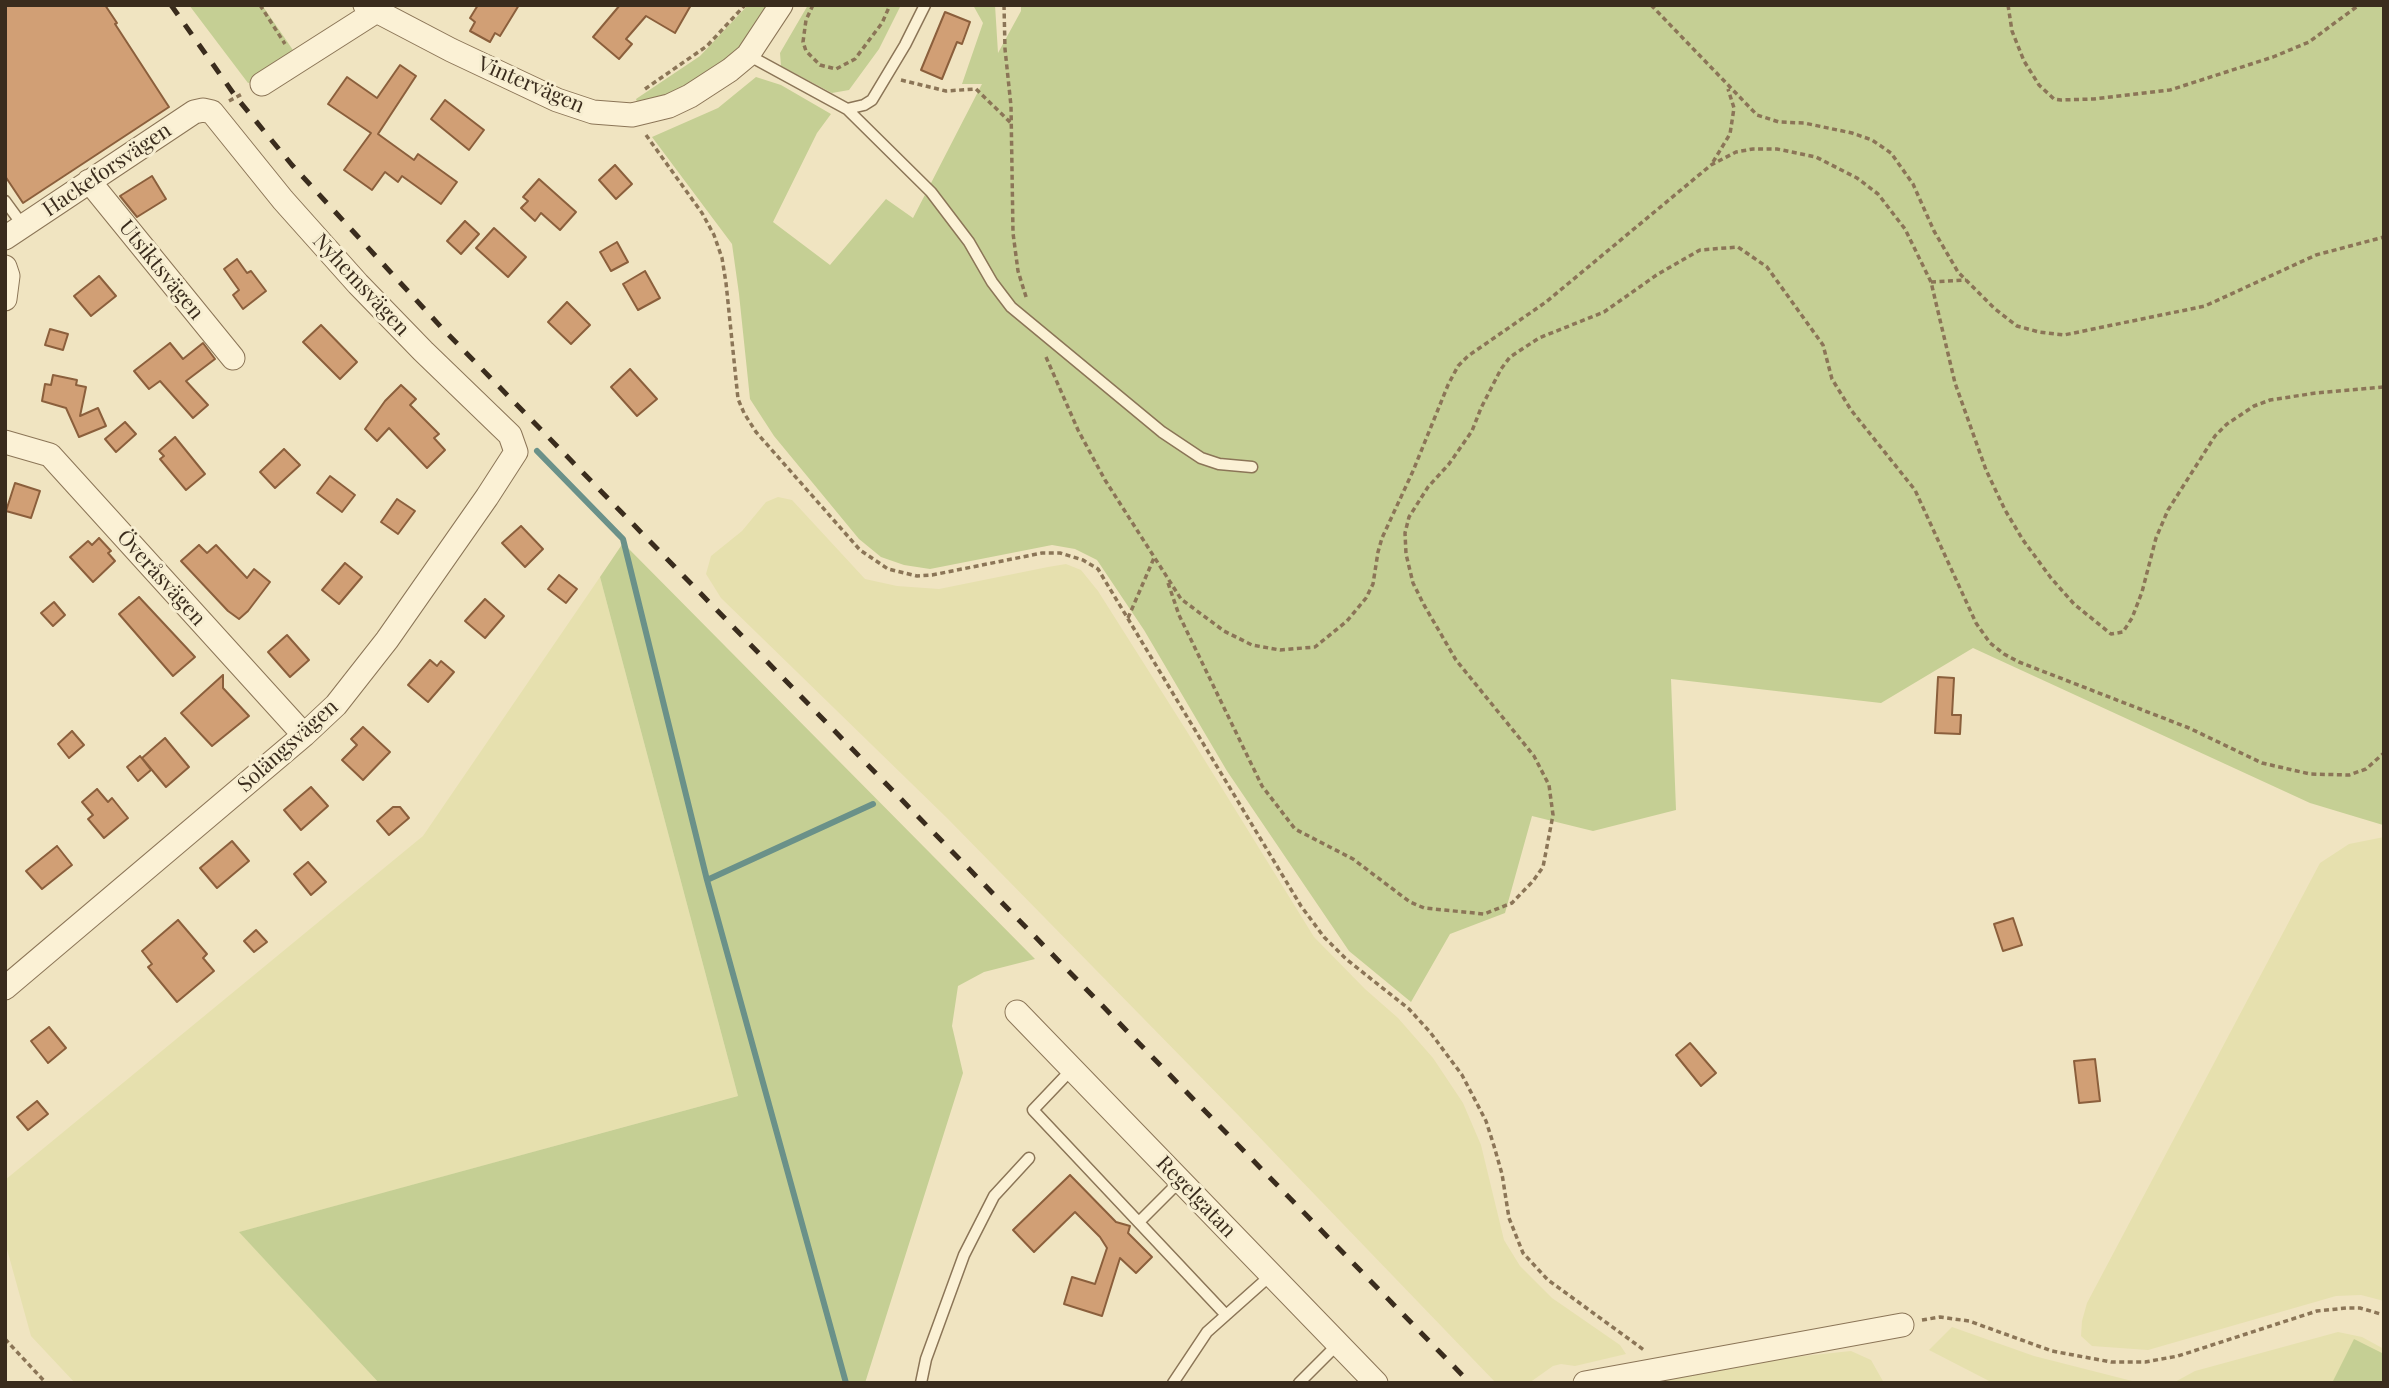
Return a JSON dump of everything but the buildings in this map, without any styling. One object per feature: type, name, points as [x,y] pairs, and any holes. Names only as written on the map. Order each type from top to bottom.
[{"type":"street","name":"Vintervägen","points":[[370,9],[557,100],[593,112],[632,115],[669,106],[730,70],[748,55],[780,5]]},
{"type":"street","points":[[262,84],[298,63],[370,9]]},
{"type":"street","name":"Hackeforsvägen","points":[[15,232],[194,112],[212,111]]},
{"type":"street","name":"Nyhemsvägen","points":[[212,111],[283,200],[358,284],[510,435],[516,452]]},
{"type":"street","name":"Utsiktsvägen","points":[[89,181],[233,358]]},
{"type":"street","points":[[5,267],[8,276],[5,299]]},
{"type":"street","name":"Överåsvägen","points":[[5,442],[50,455],[304,735]]},
{"type":"street","name":"Solängsvägen","points":[[5,988],[304,735],[357,680],[516,452]]},
{"type":"street","name":"Regelgatan","points":[[1017,1012],[1376,1383]]},
{"type":"street","points":[[1585,1383],[1665,1366],[1902,1325]]},
{"type":"lane","points":[[847,108],[864,105],[872,100],[925,5]]},
{"type":"lane","points":[[748,55],[847,108],[931,192],[969,242],[1011,307],[1162,432],[1201,458],[1219,464],[1252,467]]},
{"type":"lane","points":[[5,201],[15,232]]},
{"type":"lane","points":[[1072,1069],[1033,1110],[1226,1315]]},
{"type":"lane","points":[[921,1383],[926,1359],[964,1255],[994,1196],[1029,1158]]},
{"type":"lane","points":[[1139,1222],[1180,1181]]},
{"type":"lane","points":[[1173,1383],[1207,1332],[1271,1275]]},
{"type":"lane","points":[[1298,1383],[1338,1344]]},
{"type":"path","points":[[260,5],[298,63]]},
{"type":"path","points":[[745,5],[707,46],[633,98],[631,106],[632,115],[714,235],[722,258],[726,283],[738,399],[756,432],[860,550],[888,569],[917,576],[1042,553],[1072,555],[1098,569],[1324,937],[1346,959],[1416,1017],[1448,1053],[1462,1075],[1486,1121],[1502,1174],[1508,1218],[1522,1253],[1548,1280],[1665,1366]]},
{"type":"path","points":[[813,5],[806,20],[803,43],[806,51],[820,65],[836,69],[855,59],[881,23],[890,5]]},
{"type":"path","points":[[1004,5],[1012,124],[1013,233],[1018,271],[1035,327],[1078,430],[1105,480],[1181,599],[1224,631],[1252,645],[1280,650],[1315,647],[1348,621],[1373,584],[1382,538],[1458,366],[1468,356],[1546,302],[1711,165],[1736,152],[1777,149],[1816,157],[1857,178],[1878,194],[1905,229],[1931,282],[1955,383],[1986,470],[2006,510],[2023,540],[2051,578],[2074,604],[2111,634],[2123,632],[2132,618],[2142,592],[2156,538],[2168,510],[2215,436],[2227,424],[2254,406],[2270,400],[2384,387]]},
{"type":"path","points":[[1651,5],[1757,115],[1779,122],[1804,123],[1852,133],[1871,140],[1891,153],[1913,184],[1945,251],[1966,280],[1994,309],[2017,326],[2064,335],[2205,306],[2316,255],[2384,237]]},
{"type":"path","points":[[2008,5],[2012,31],[2024,61],[2039,85],[2054,99],[2061,100],[2094,100],[2170,90],[2273,57],[2309,42],[2359,5]]},
{"type":"path","points":[[886,76],[946,91],[976,89],[1012,124]]},
{"type":"path","points":[[212,111],[262,84]]},
{"type":"path","points":[[1711,165],[1725,146],[1733,120],[1732,99],[1725,84]]},
{"type":"path","points":[[1167,577],[1179,615],[1262,786],[1295,829],[1353,859],[1410,902],[1424,908],[1484,914],[1511,903],[1534,881],[1545,860],[1553,815],[1549,785],[1534,756],[1456,660],[1433,622],[1408,568],[1406,524],[1428,487],[1449,464],[1472,431],[1486,398],[1510,357],[1539,338],[1604,312],[1658,274],[1700,250],[1738,247],[1766,267],[1823,345],[1832,379],[1851,411],[1915,490],[1976,623],[1990,643],[2004,654],[2189,728],[2262,763],[2310,774],[2349,775],[2366,769],[2384,753]]},
{"type":"path","points":[[1931,282],[1966,280]]},
{"type":"path","points":[[1128,618],[1154,558]]},
{"type":"path","points":[[1902,1325],[1940,1317],[1954,1318],[2062,1353],[2110,1362],[2145,1362],[2178,1356],[2317,1311],[2360,1308],[2384,1315]]},
{"type":"path","points":[[5,1339],[46,1383]]},
{"type":"shaded area","points":[[778,497],[792,500],[865,579],[897,586],[939,589],[1066,564],[1081,570],[1098,591],[1314,937],[1398,1018],[1433,1058],[1463,1103],[1481,1145],[1504,1240],[1520,1266],[1552,1298],[1620,1345],[1626,1354],[1575,1366],[1553,1366],[1529,1383],[1496,1383],[948,819],[721,598],[706,574],[711,556],[742,531],[766,502]]},
{"type":"shaded area","points":[[600,577],[738,1096],[240,1232],[379,1383],[75,1383],[31,1336],[5,1242],[5,1180],[423,836]]},
{"type":"shaded area","points":[[2384,837],[2384,1301],[2361,1295],[2336,1296],[2148,1350],[2092,1346],[2081,1336],[2087,1303],[2320,863],[2349,844]]},
{"type":"shaded area","points":[[1952,1327],[2034,1356],[2140,1383],[1993,1383],[1929,1350]]},
{"type":"shaded area","points":[[2338,1332],[2362,1337],[2384,1349],[2384,1383],[2173,1383],[2195,1371]]},
{"type":"shaded area","points":[[1851,1351],[1871,1360],[1884,1383],[1643,1383],[1785,1358]]},
{"type":"green space","points":[[189,5],[262,5],[295,53],[261,80],[248,83]]},
{"type":"green space","points":[[748,5],[771,5],[736,53],[669,97],[638,104],[636,99],[700,56]]},
{"type":"green space","points":[[808,5],[901,5],[879,49],[849,90],[832,93],[781,66],[780,53]]},
{"type":"green space","points":[[973,5],[995,5],[998,53],[1021,11],[1021,5],[2384,5],[2383,825],[2310,803],[1973,648],[1881,703],[1671,679],[1676,810],[1593,831],[1532,816],[1505,913],[1450,934],[1411,1002],[1349,951],[1227,771],[1144,630],[1097,560],[1075,549],[1052,545],[930,569],[904,565],[881,557],[859,539],[774,436],[750,399],[732,244],[652,137],[718,108],[756,77],[781,85],[831,114],[817,133],[773,222],[830,265],[886,199],[913,218],[982,84],[962,84],[983,23]]},
{"type":"green space","points":[[623,543],[1035,959],[984,972],[958,986],[952,1026],[963,1073],[865,1383],[379,1383],[239,1232],[738,1096],[600,577]]},
{"type":"green space","points":[[2354,1339],[2384,1354],[2384,1383],[2332,1383]]},
{"type":"waterway","points":[[537,451],[623,539],[707,880],[846,1383]]},
{"type":"waterway","points":[[707,880],[873,804]]},
{"type":"railway","points":[[171,5],[236,97],[292,165],[441,327],[1470,1383]]}]
